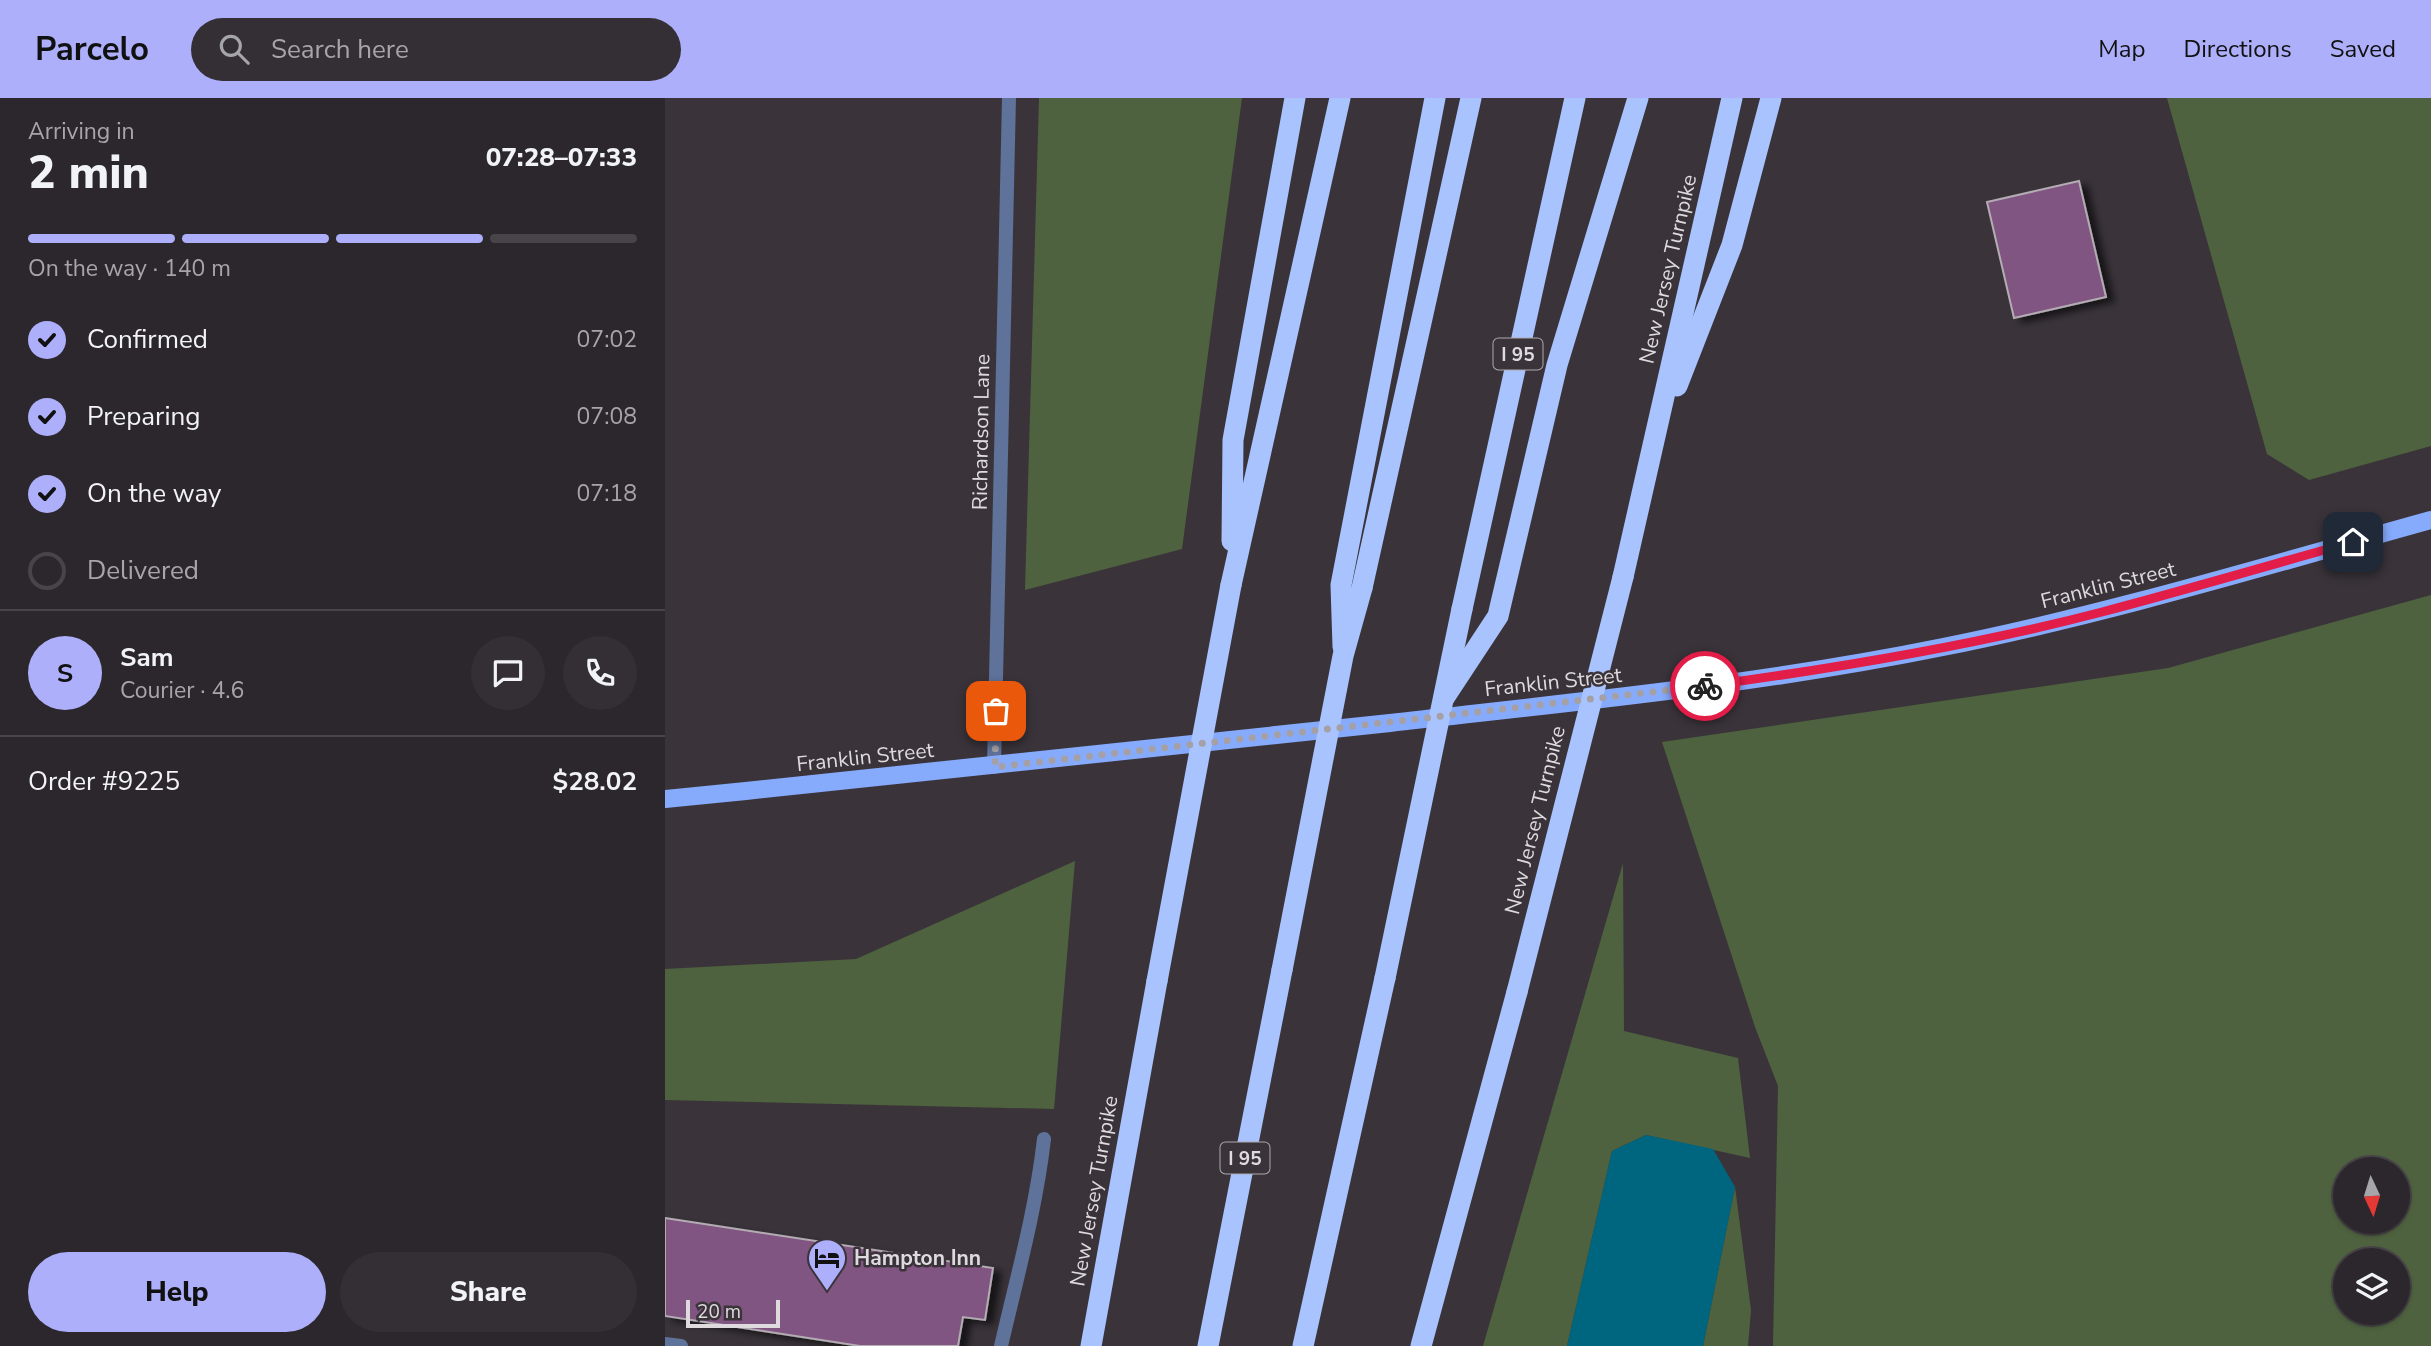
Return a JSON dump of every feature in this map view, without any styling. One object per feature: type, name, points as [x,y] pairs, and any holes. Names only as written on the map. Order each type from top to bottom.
[{"type":"highway","points":[[1231,585],[1233,440],[1295,98]]},
{"type":"highway","name":"New Jersey Turnpike","points":[[1091,1346],[1231,585],[1340,98]]},
{"type":"highway","points":[[1352,587],[1434,98]]},
{"type":"highway","name":"I 95","points":[[1209,1346],[1343,656],[1352,587],[1471,98]]},
{"type":"highway","name":"I 95","points":[[1303,1346],[1574,98]]},
{"type":"highway","points":[[1443,699],[1498,616],[1557,365],[1638,98]]},
{"type":"highway","name":"New Jersey Turnpike","points":[[1421,1346],[1517,992],[1623,577],[1732,98]]},
{"type":"highway","points":[[1647,463],[1732,245],[1772,98]]},
{"type":"main road","name":"Franklin Street","points":[[665,799],[995,767],[1632,696],[1786,675],[1943,647],[2101,612],[2431,520]]},
{"type":"street","name":"Richardson Lane","points":[[995,767],[1009,98]]},
{"type":"street","points":[[1000,1346],[1029,1225],[1044,1139]]},
{"type":"street","points":[[665,1343],[681,1346]]},
{"type":"green space","points":[[1039,98],[1242,98],[1182,549],[1025,590]]},
{"type":"green space","points":[[2167,98],[2431,98],[2431,446],[2309,480],[2267,454]]},
{"type":"green space","points":[[2431,595],[2431,1346],[1773,1346],[1778,1086],[1755,1027],[1662,742],[2168,668]]},
{"type":"green space","points":[[1075,861],[1054,1109],[665,1100],[665,969],[856,959]]},
{"type":"green space","points":[[1623,863],[1624,1031],[1738,1058],[1750,1158],[1646,1135],[1612,1151],[1567,1346],[1483,1346]]},
{"type":"green space","points":[[1735,1187],[1751,1310],[1748,1346],[1703,1346]]},
{"type":"water","points":[[1646,1135],[1713,1149],[1735,1187],[1703,1346],[1567,1346],[1612,1151]]},
{"type":"building","points":[[2079,181],[2106,297],[2014,318],[1987,202]]},
{"type":"building","name":"Hampton Inn","points":[[665,1218],[993,1268],[985,1320],[963,1317],[958,1346],[860,1346],[665,1316]]},
{"type":"way so far","points":[[996,711],[995,767],[1705,686]]},
{"type":"place","name":"Hampton Inn","points":[[827,1292]]},
{"type":"route","points":[[1705,686],[1786,675],[1943,647],[2101,612],[2353,542]]}]
